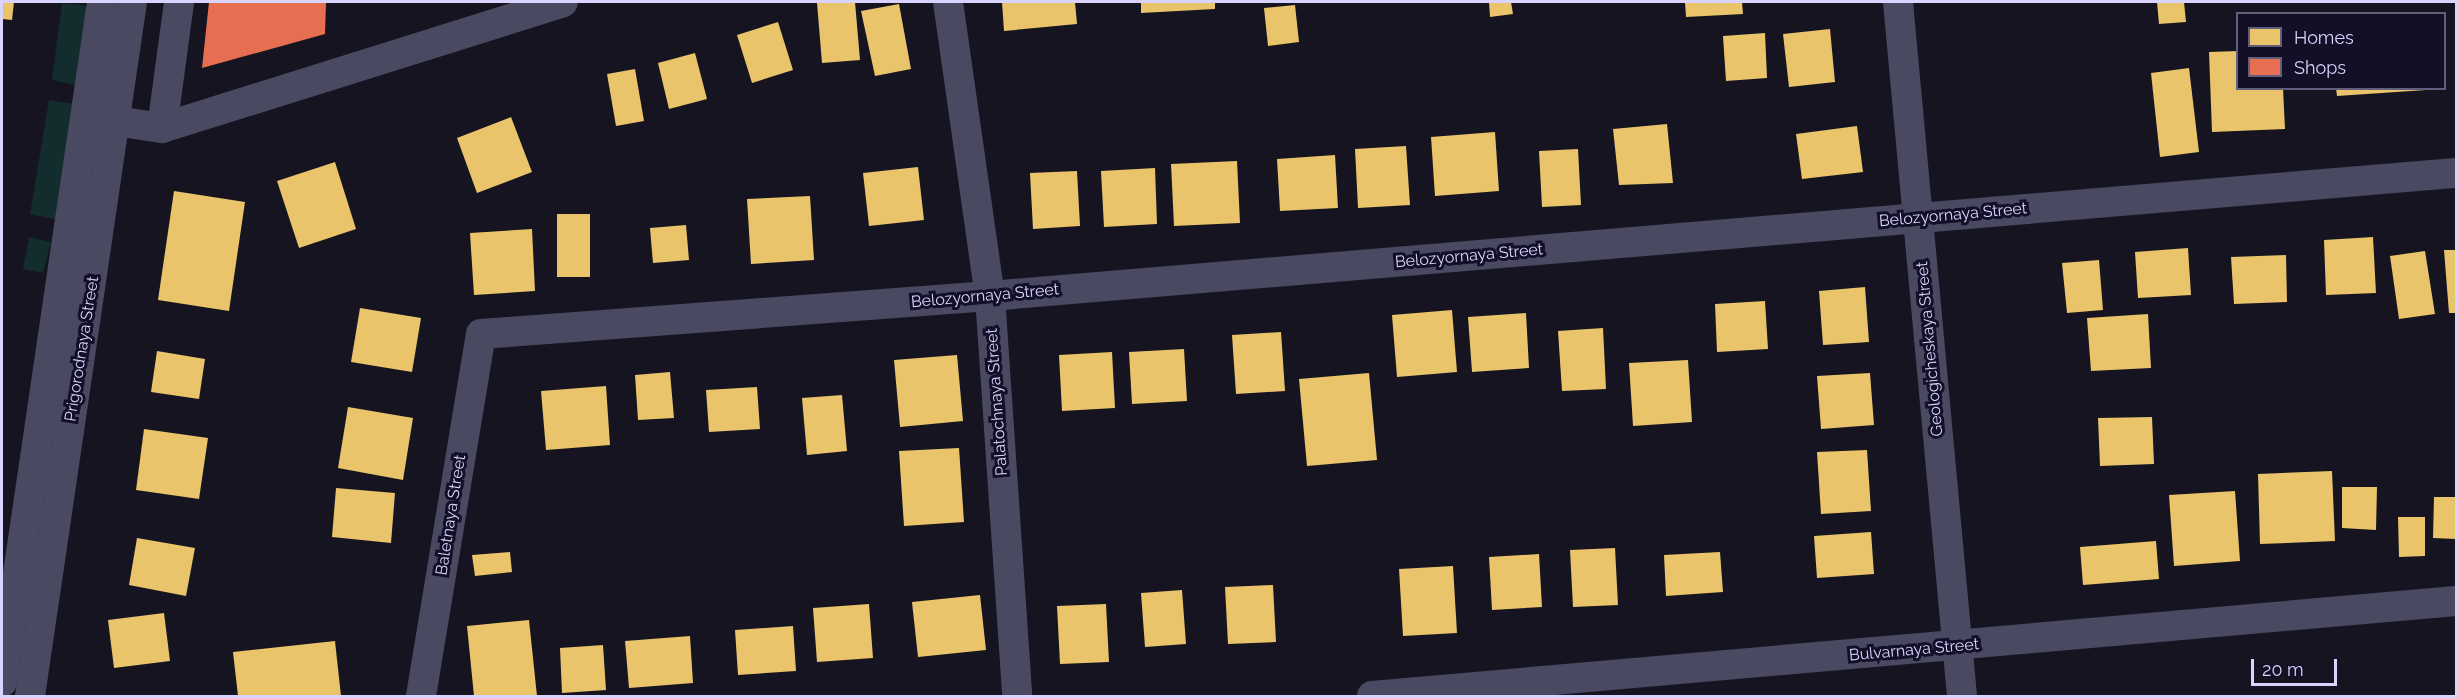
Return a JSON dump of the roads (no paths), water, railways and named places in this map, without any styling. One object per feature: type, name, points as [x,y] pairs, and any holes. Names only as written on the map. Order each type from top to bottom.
[{"type":"street","name":"Prigorodnaya Street","points":[[2,682],[102,2]]},
{"type":"street","name":"Prigorodnaya Street","points":[[30,696],[132,2]]},
{"type":"street","points":[[162,128],[179,2]]},
{"type":"street","points":[[116,121],[162,128],[564,2]]},
{"type":"street","name":"Palatochnaya Street","points":[[948,2],[990,296],[1017,696]]},
{"type":"street","name":"Geologicheskaya Street","points":[[1898,2],[1962,696]]},
{"type":"street","name":"Belozyornaya Street","points":[[481,334],[990,296],[2457,173]]},
{"type":"street","name":"Baletnaya Street","points":[[421,696],[481,334]]},
{"type":"street","name":"Bulvarnaya Street","points":[[1372,696],[2457,601]]}]
